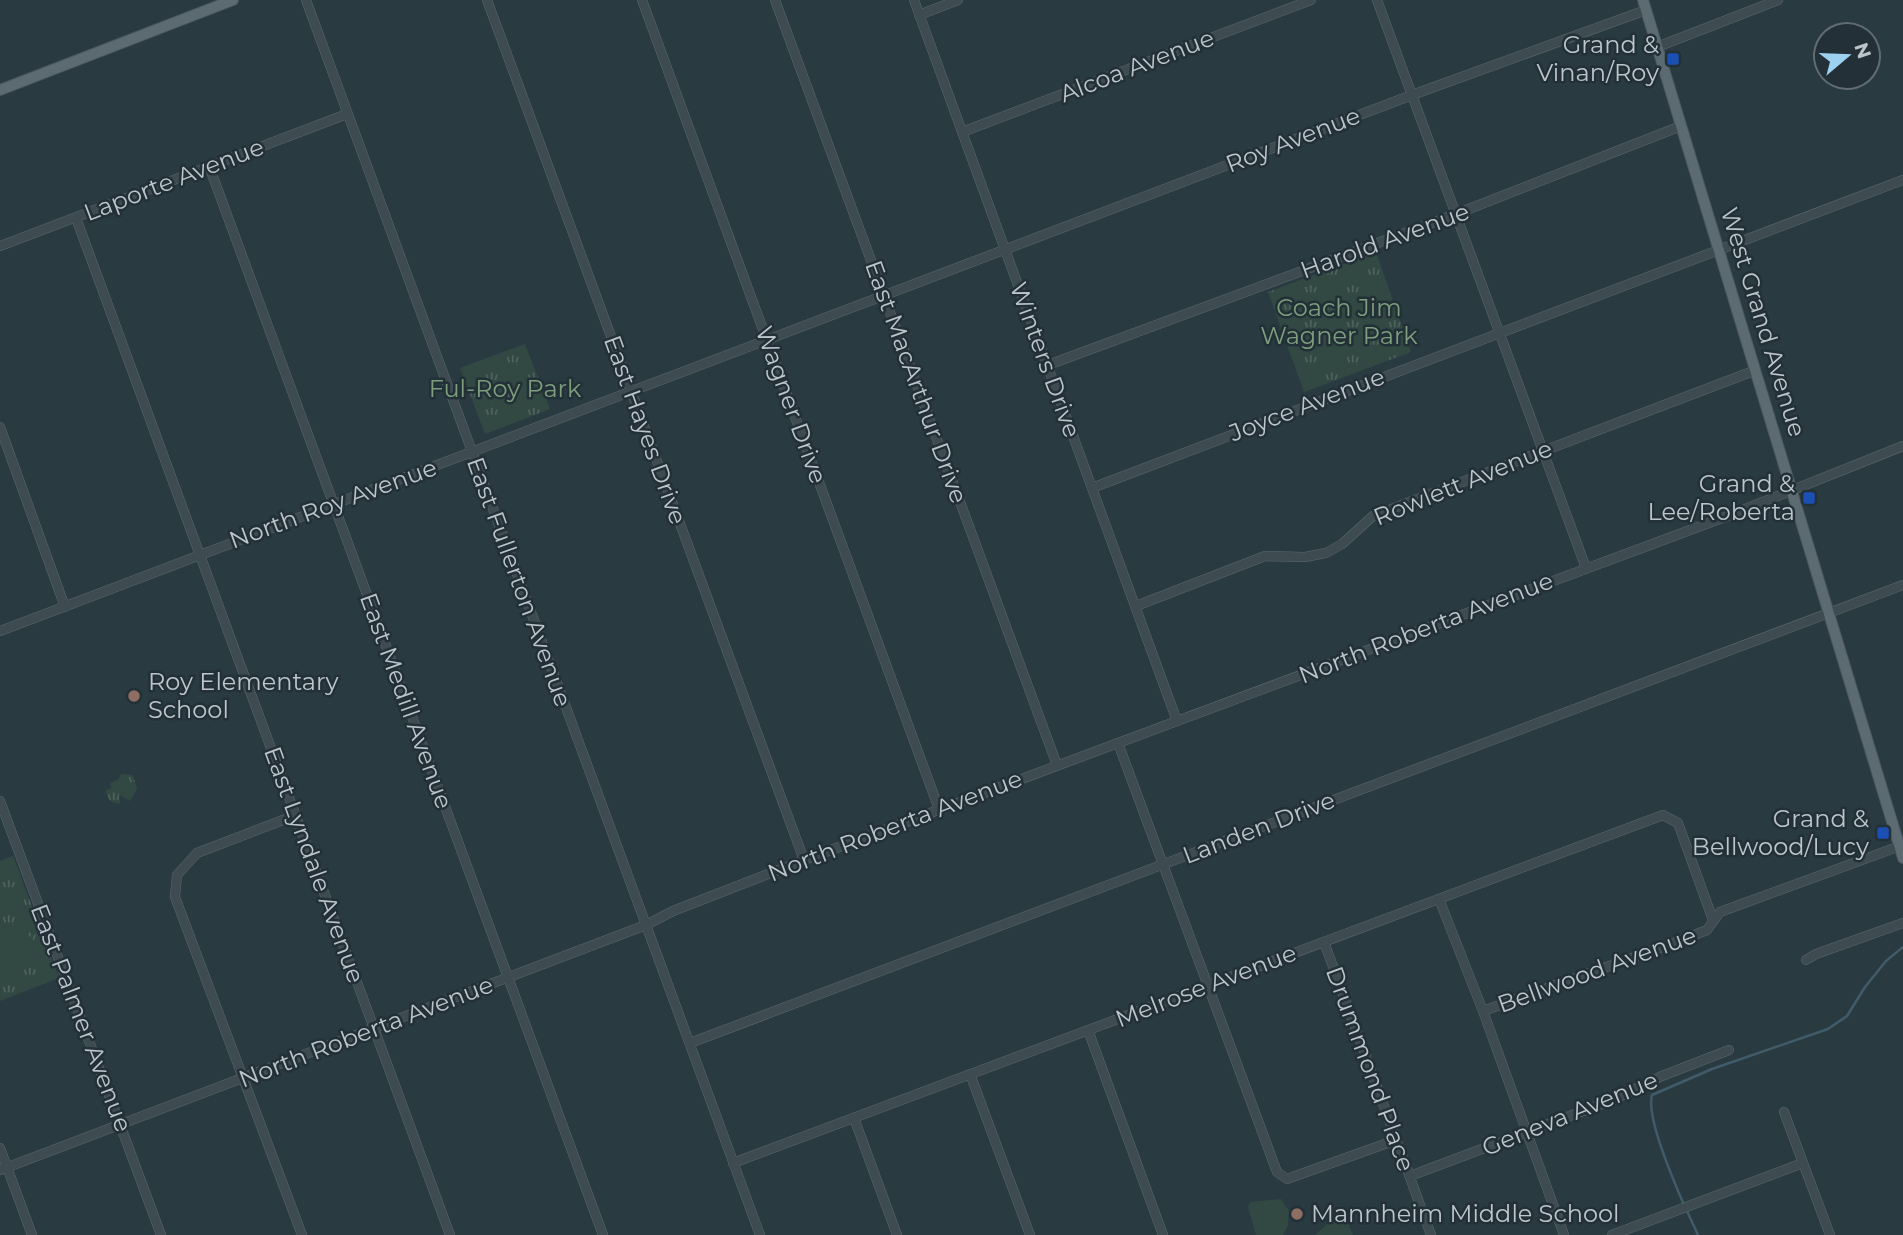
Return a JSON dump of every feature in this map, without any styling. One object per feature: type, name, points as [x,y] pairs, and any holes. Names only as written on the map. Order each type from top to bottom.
[{"type":"main road","points":[[0,90],[233,0]]},
{"type":"main road","name":"West Grand Avenue","points":[[1644,5],[1903,858]]},
{"type":"street","name":"East Fullerton Avenue","points":[[306,0],[760,1235]]},
{"type":"street","name":"East Hayes Drive","points":[[487,0],[804,860]]},
{"type":"street","name":"Wagner Drive","points":[[642,0],[939,809]]},
{"type":"street","name":"East MacArthur Drive","points":[[775,0],[1057,765]]},
{"type":"street","name":"Winters Drive","points":[[914,0],[1177,721]]},
{"type":"street","points":[[919,15],[958,0]]},
{"type":"street","name":"Alcoa Avenue","points":[[962,132],[1311,0]]},
{"type":"street","points":[[1377,0],[1586,568]]},
{"type":"street","points":[[1657,47],[1778,0]]},
{"type":"street","name":"Roy Avenue","points":[[942,275],[1644,5]]},
{"type":"street","name":"Laporte Avenue","points":[[0,246],[347,114]]},
{"type":"street","name":"Harold Avenue","points":[[1048,366],[1456,214],[1681,126]]},
{"type":"street","name":"East Medill Avenue","points":[[209,166],[603,1235]]},
{"type":"street","name":"Joyce Avenue","points":[[1092,488],[1499,331],[1903,180]]},
{"type":"street","name":"East Lyndale Avenue","points":[[76,218],[450,1235]]},
{"type":"street","name":"North Roy Avenue","points":[[0,631],[942,275]]},
{"type":"street","name":"Rowlett Avenue","points":[[1136,606],[1265,556],[1305,557],[1326,553],[1373,516],[1756,370]]},
{"type":"street","points":[[0,426],[65,607]]},
{"type":"street","name":"North Roberta Avenue","points":[[4,1168],[121,1126],[372,1027],[646,925],[673,911],[804,860],[1586,568],[1903,446]]},
{"type":"street","name":"Landen Drive","points":[[690,1043],[1903,585]]},
{"type":"street","points":[[1118,743],[1277,1172],[1287,1179],[1396,1140]]},
{"type":"street","name":"East Palmer Avenue","points":[[0,802],[161,1235]]},
{"type":"street","points":[[296,815],[197,853],[177,875],[178,909],[302,1235]]},
{"type":"street","name":"Melrose Avenue","points":[[733,1163],[1663,815],[1678,823],[1713,920]]},
{"type":"street","name":"Bellwood Avenue","points":[[1483,1011],[1707,930],[1720,912],[1901,845]]},
{"type":"street","points":[[1439,899],[1483,1011],[1564,1235]]},
{"type":"street","points":[[1806,960],[1903,923]]},
{"type":"street","name":"Drummond Place","points":[[1324,942],[1431,1235]]},
{"type":"street","points":[[1088,1030],[1163,1235]]},
{"type":"street","name":"Geneva Avenue","points":[[1409,1176],[1527,1134],[1729,1050]]},
{"type":"street","points":[[970,1074],[1030,1235]]},
{"type":"street","points":[[1784,1112],[1830,1235]]},
{"type":"street","points":[[854,1118],[897,1235]]},
{"type":"street","points":[[0,1148],[4,1168],[32,1235]]},
{"type":"street","points":[[1612,1235],[1803,1163]]},
{"type":"green space","name":"Coach Jim Wagner Park","points":[[1376,252],[1411,352],[1304,392],[1268,292]]},
{"type":"green space","name":"Ful-Roy Park","points":[[525,344],[550,409],[485,434],[460,368]]},
{"type":"green space","points":[[121,774],[133,775],[137,789],[130,801],[119,795],[120,804],[110,801],[105,791],[112,788],[110,783],[118,780]]},
{"type":"green space","points":[[13,856],[59,978],[0,1001],[0,861]]},
{"type":"green space","points":[[18,932],[31,937],[36,950],[31,963],[18,968],[5,963],[0,950],[5,937]]},
{"type":"green space","points":[[1281,1199],[1289,1211],[1288,1225],[1283,1235],[1256,1235],[1248,1207],[1250,1202]]},
{"type":"green space","points":[[1345,1215],[1353,1235],[1315,1235],[1332,1220]]},
{"type":"waterway","points":[[1684,1205],[1657,1134],[1651,1105],[1652,1095],[1712,1069],[1828,1029],[1847,1016],[1886,961],[1903,947]]},
{"type":"waterway","points":[[1687,1211],[1698,1235]]},
{"type":"place","name":"Grand & Vinan/Roy","points":[[1673,59]]},
{"type":"place","name":"Grand & Lee/Roberta","points":[[1809,498]]},
{"type":"place","name":"Roy Elementary School","points":[[134,696]]},
{"type":"place","name":"Grand & Bellwood/Lucy","points":[[1883,833]]},
{"type":"place","name":"Mannheim Middle School","points":[[1297,1214]]}]
